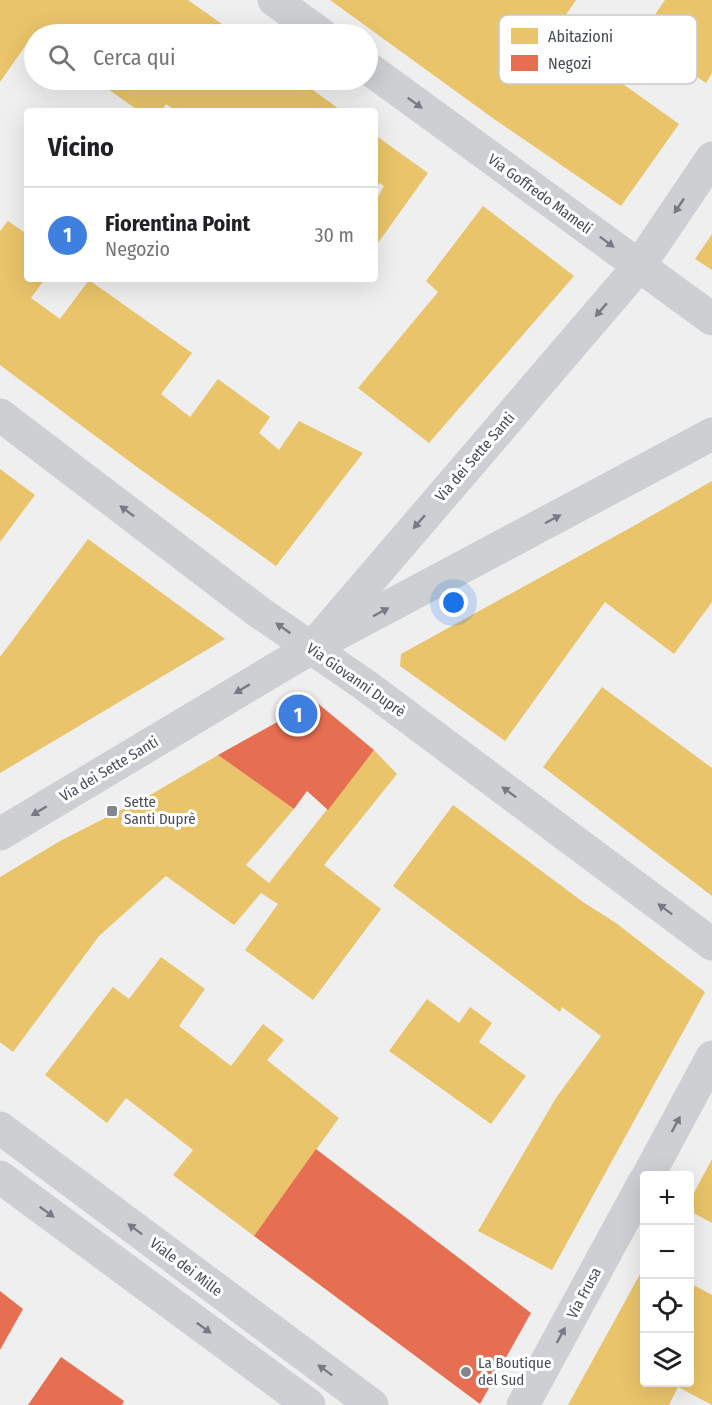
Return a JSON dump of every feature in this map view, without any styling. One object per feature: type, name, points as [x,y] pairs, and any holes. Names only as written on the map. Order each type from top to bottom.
[{"type":"street","points":[[273,0],[307,24]]},
{"type":"street","name":"Via Goffredo Mameli","points":[[378,75],[712,319]]},
{"type":"street","name":"Via dei Sette Santi","points":[[311,648],[639,266],[712,158]]},
{"type":"street","name":"Via Giovanni Duprè","points":[[0,415],[712,944]]},
{"type":"street","name":"Via dei Sette Santi","points":[[0,834],[311,648],[712,434]]},
{"type":"street","points":[[651,1171],[712,1057]]},
{"type":"street","name":"Viale dei Mille","points":[[0,1128],[372,1405]]},
{"type":"street","points":[[0,1177],[309,1405]]},
{"type":"street","name":"Via Frusa","points":[[523,1405],[640,1191]]},
{"type":"building: Abitazioni","points":[[0,0],[188,0],[222,24],[24,24],[24,48],[0,82]]},
{"type":"building: Abitazioni","points":[[330,0],[576,0],[566,15],[499,15],[499,84],[623,84],[679,124],[621,206],[494,119],[378,35],[378,24],[363,24]]},
{"type":"building: Abitazioni","points":[[665,0],[712,0],[712,73],[706,83],[697,77],[697,15],[655,15]]},
{"type":"building: Abitazioni","points":[[109,90],[313,90],[338,108],[172,108],[166,104],[163,108],[135,108]]},
{"type":"building: Abitazioni","points":[[378,137],[428,173],[378,243],[378,197],[384,186],[380,183],[378,185]]},
{"type":"building: Abitazioni","points":[[483,206],[574,276],[429,443],[358,388],[438,292],[426,281]]},
{"type":"building: Abitazioni","points":[[8,221],[24,232],[24,282],[43,282],[31,298],[60,319],[88,282],[92,282],[192,353],[161,394],[190,417],[218,379],[270,417],[259,433],[279,450],[299,421],[363,453],[276,566],[137,467],[0,365],[0,231]]},
{"type":"building: Abitazioni","points":[[712,234],[712,270],[695,259]]},
{"type":"building: Abitazioni","points":[[0,469],[35,495],[0,542]]},
{"type":"building: Abitazioni","points":[[712,481],[712,602],[674,654],[605,602],[505,741],[400,666],[401,654]]},
{"type":"building: Abitazioni","points":[[88,539],[225,639],[0,773],[0,657]]},
{"type":"building: Abitazioni","points":[[602,687],[712,768],[712,896],[543,767]]},
{"type":"building: Abitazioni","points":[[374,750],[397,774],[324,865],[381,909],[313,1000],[245,950],[278,904],[261,893],[234,925],[166,876],[99,936],[13,1052],[0,1042],[0,877],[60,841],[152,794],[218,755],[294,809],[246,865],[269,883]]},
{"type":"building: Abitazioni","points":[[453,805],[583,902],[616,923],[705,992],[552,1270],[478,1231],[556,1098],[601,1036],[562,1007],[560,1012],[393,886]]},
{"type":"building: Abitazioni","points":[[161,957],[205,989],[179,1026],[231,1066],[263,1024],[284,1040],[267,1060],[339,1118],[254,1236],[173,1175],[193,1150],[126,1098],[107,1123],[45,1075],[113,987],[129,999]]},
{"type":"building: Abitazioni","points":[[427,999],[459,1023],[470,1007],[492,1023],[479,1042],[526,1076],[491,1124],[389,1051]]},
{"type":"building: Abitazioni","points":[[712,1159],[712,1223],[694,1213],[694,1193]]},
{"type":"building: Abitazioni","points":[[640,1274],[640,1387],[678,1387],[669,1405],[568,1405]]},
{"type":"building: Abitazioni","points":[[694,1285],[712,1295],[712,1405],[678,1387],[694,1387]]},
{"type":"building: Negozi","points":[[315,701],[374,750],[328,810],[307,791],[294,809],[218,755]]},
{"type":"building: Negozi","points":[[316,1149],[531,1313],[480,1404],[254,1236]]},
{"type":"building: Negozi","points":[[0,1291],[23,1309],[0,1350]]},
{"type":"building: Negozi","points":[[61,1357],[124,1401],[122,1405],[28,1405]]},
{"type":"place","name":"Fiorentina Point","points":[[298,714]]},
{"type":"place","name":"Sette Santi Duprè","points":[[112,811]]},
{"type":"place","name":"La Boutique del Sud","points":[[466,1372]]}]
